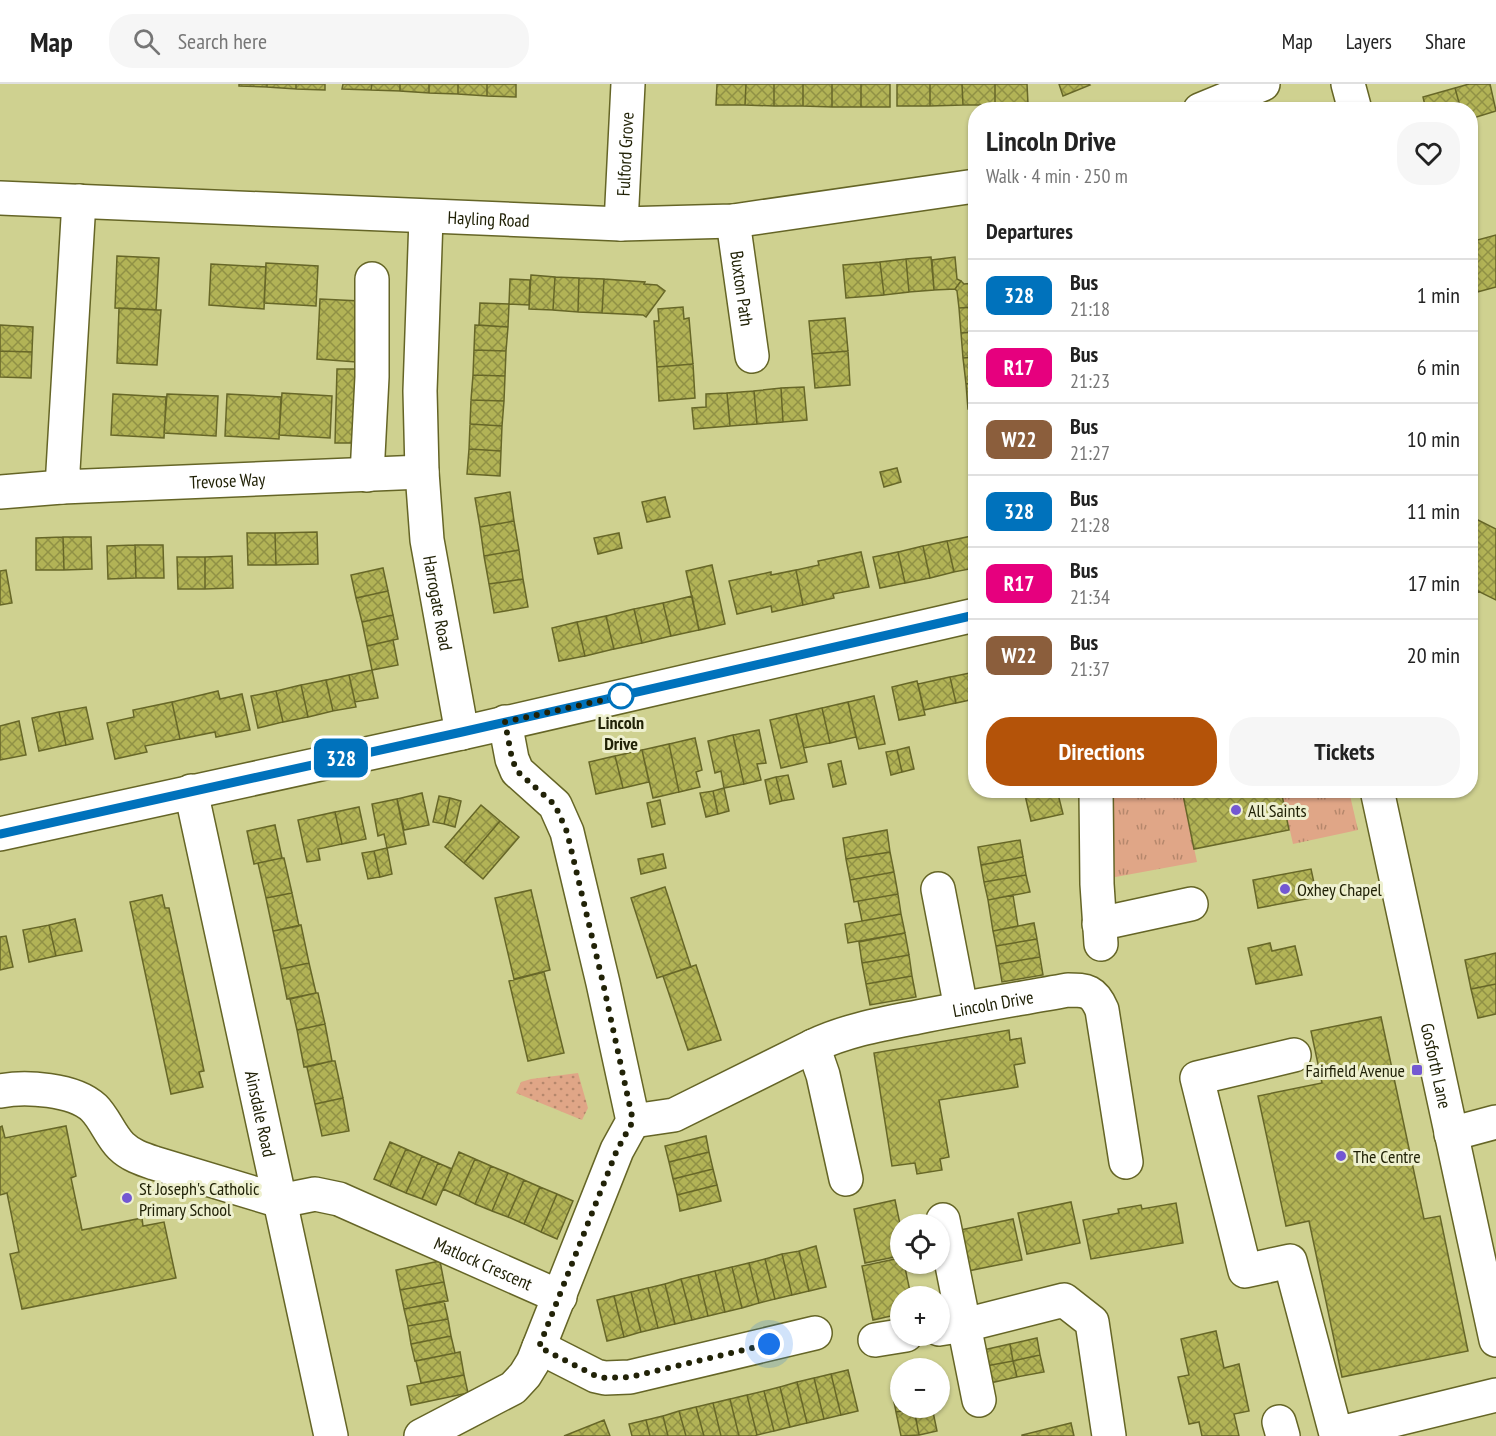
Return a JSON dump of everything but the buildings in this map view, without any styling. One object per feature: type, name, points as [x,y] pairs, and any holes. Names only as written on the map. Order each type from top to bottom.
[{"type":"street","name":"Fulford Grove","points":[[621,224],[628,84]]},
{"type":"street","points":[[1219,102],[1263,84]]},
{"type":"street","points":[[1348,84],[1353,102]]},
{"type":"street","name":"Hayling Road","points":[[0,198],[426,218],[621,224],[734,221],[968,187]]},
{"type":"street","points":[[62,487],[79,201]]},
{"type":"street","points":[[422,472],[420,391],[426,218]]},
{"type":"street","name":"Buxton Path","points":[[734,221],[752,356]]},
{"type":"street","points":[[367,475],[372,377],[372,279]]},
{"type":"street","name":"Trevose Way","points":[[0,492],[62,487],[422,472]]},
{"type":"street","name":"Harrogate Road","points":[[422,472],[427,540],[462,732]]},
{"type":"street","points":[[0,834],[968,617]]},
{"type":"street","points":[[421,1436],[513,1388],[525,1376],[560,1297],[617,1150],[633,1121],[567,832],[555,805],[517,771],[512,759],[505,722]]},
{"type":"street","name":"Ainsdale Road","points":[[191,791],[331,1436]]},
{"type":"street","points":[[1096,798],[1100,934],[1191,904]]},
{"type":"street","name":"Gosforth Lane","points":[[1379,798],[1496,1340]]},
{"type":"street","points":[[938,889],[961,1008]]},
{"type":"street","name":"Lincoln Drive","points":[[633,1121],[674,1115],[813,1046],[857,1029],[961,1008],[1068,990],[1085,990],[1097,999],[1104,1021],[1126,1162]]},
{"type":"street","points":[[813,1046],[823,1075],[846,1179]]},
{"type":"street","points":[[1294,1055],[1197,1078],[1245,1271],[1290,1261],[1336,1434],[1496,1395]]},
{"type":"street","points":[[0,1091],[35,1088],[58,1092],[80,1100],[93,1107],[121,1145],[136,1156],[280,1201]]},
{"type":"street","points":[[1451,1134],[1496,1122]]},
{"type":"street","name":"Matlock Crescent","points":[[280,1201],[315,1194],[339,1199],[560,1297]]},
{"type":"street","points":[[948,1274],[952,1327],[979,1400]]},
{"type":"street","points":[[952,1327],[1064,1300],[1092,1322],[1109,1436]]},
{"type":"street","points":[[539,1347],[596,1376],[617,1378],[630,1377],[815,1333]]},
{"type":"green space","points":[[1108,798],[1183,798],[1197,862],[1110,878]]},
{"type":"green space","points":[[1283,798],[1351,798],[1358,830],[1293,844]]},
{"type":"green space","points":[[578,1073],[588,1108],[582,1120],[516,1093],[521,1082]]},
{"type":"bus line","name":"328","points":[[0,834],[968,617]]},
{"type":"place","name":"Lincoln Drive","points":[[621,696]]},
{"type":"place","name":"All Saints","points":[[1236,810]]},
{"type":"place","name":"Oxhey Chapel","points":[[1285,889]]},
{"type":"place","name":"Fairfield Avenue","points":[[1417,1070]]},
{"type":"place","name":"The Centre","points":[[1341,1156]]},
{"type":"place","name":"St Joseph's Catholic Primary School","points":[[127,1198]]},
{"type":"route","points":[[621,696],[505,722],[514,766],[521,776],[555,805],[567,832],[633,1121],[617,1150],[539,1347],[596,1376],[617,1378],[630,1377],[769,1344]]}]
